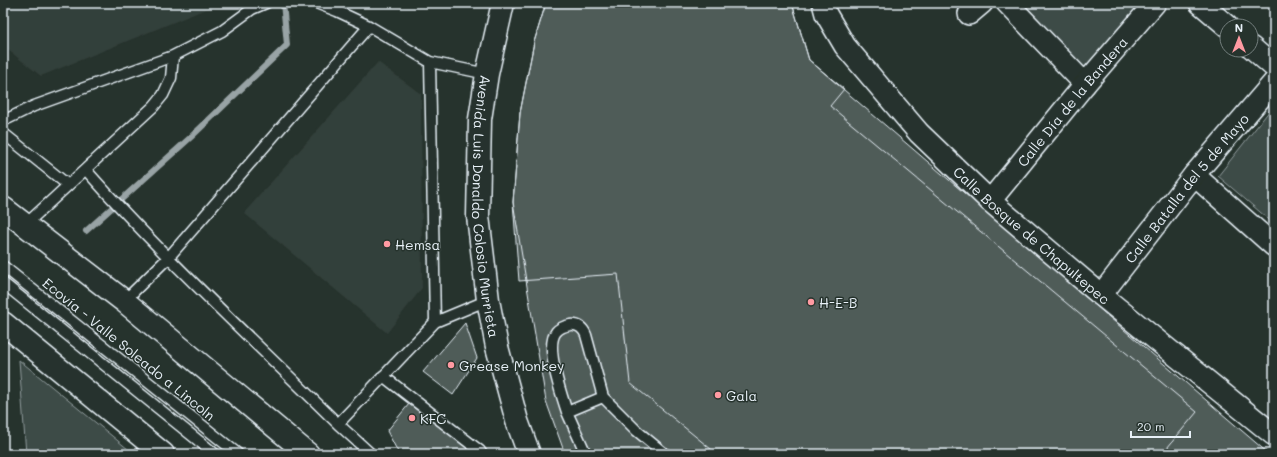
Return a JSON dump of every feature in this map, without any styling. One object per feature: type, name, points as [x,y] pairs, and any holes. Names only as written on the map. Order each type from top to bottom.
[{"type":"main road","name":"Avenida Luis Donaldo Colosio Murrieta","points":[[503,3],[487,74],[480,119],[478,216],[488,300],[497,347],[517,421],[529,454]]},
{"type":"main road","points":[[3,208],[124,301],[308,454]]},
{"type":"main road","points":[[3,323],[162,454]]},
{"type":"street","name":"Calle Bosque de Chapultepec","points":[[823,3],[826,14],[844,46],[919,133],[990,201],[1101,295],[1274,436]]},
{"type":"street","points":[[1007,3],[1085,84]]},
{"type":"street","name":"Calle Día de la Bandera","points":[[990,201],[1085,84],[1155,3]]},
{"type":"street","points":[[1200,3],[1219,19]]},
{"type":"street","points":[[1259,54],[1274,66]]},
{"type":"street","name":"Calle Batalla del 5 de Mayo","points":[[1101,295],[1194,175],[1274,82]]},
{"type":"street","points":[[1194,175],[1274,246]]},
{"type":"lane","points":[[3,121],[34,106],[173,56],[222,31],[252,6],[266,3]]},
{"type":"lane","points":[[316,3],[369,26],[430,62],[487,74]]},
{"type":"lane","points":[[124,301],[168,258],[369,26]]},
{"type":"lane","points":[[25,225],[154,106],[163,95],[171,78],[173,56]]},
{"type":"lane","points":[[430,62],[435,322]]},
{"type":"lane","points":[[3,133],[68,184]]},
{"type":"lane","points":[[86,170],[168,258],[338,424],[371,454]]},
{"type":"lane","name":"Ecovía - Valle Soleado a Lincoln","points":[[3,266],[238,454]]},
{"type":"lane","points":[[3,283],[215,454]]},
{"type":"lane","points":[[338,424],[435,322],[488,300]]},
{"type":"lane","points":[[586,454],[567,412],[554,368],[552,348],[553,339],[556,332],[563,327],[571,325],[578,326],[584,330],[603,397],[637,432],[665,454]]},
{"type":"lane","points":[[383,376],[482,454]]},
{"type":"lane","points":[[567,412],[603,397]]},
{"type":"shaded area","points":[[3,3],[221,3],[41,76],[3,46]]},
{"type":"shaded area","points":[[1023,3],[1141,3],[1085,69]]},
{"type":"shaded area","points":[[378,62],[421,94],[422,288],[387,333],[244,213]]},
{"type":"shaded area","points":[[1274,105],[1274,224],[1218,176]]},
{"type":"shaded area","points":[[19,360],[134,454],[26,454]]},
{"type":"building","name":"H-E-B","points":[[546,3],[792,3],[809,60],[844,89],[830,106],[1197,412],[1162,454],[717,454],[630,383],[618,274],[519,281],[513,202],[520,113],[534,42]]},
{"type":"building","name":"H-E-B","points":[[546,3],[792,3],[809,60],[1269,454],[565,454],[546,401],[513,202],[520,113],[534,42]]},
{"type":"building","name":"Grease Monkey","points":[[465,323],[477,358],[453,395],[423,372]]},
{"type":"building","name":"KFC","points":[[409,404],[475,454],[399,454],[387,431]]},
{"type":"waterway","points":[[86,231],[191,137],[287,45],[283,3]]},
{"type":"place","name":"Hemsa","points":[[387,244]]},
{"type":"place","name":"H-E-B","points":[[811,302]]},
{"type":"place","name":"Grease Monkey","points":[[451,365]]},
{"type":"place","name":"Gala","points":[[718,395]]},
{"type":"place","name":"KFC","points":[[412,418]]}]
